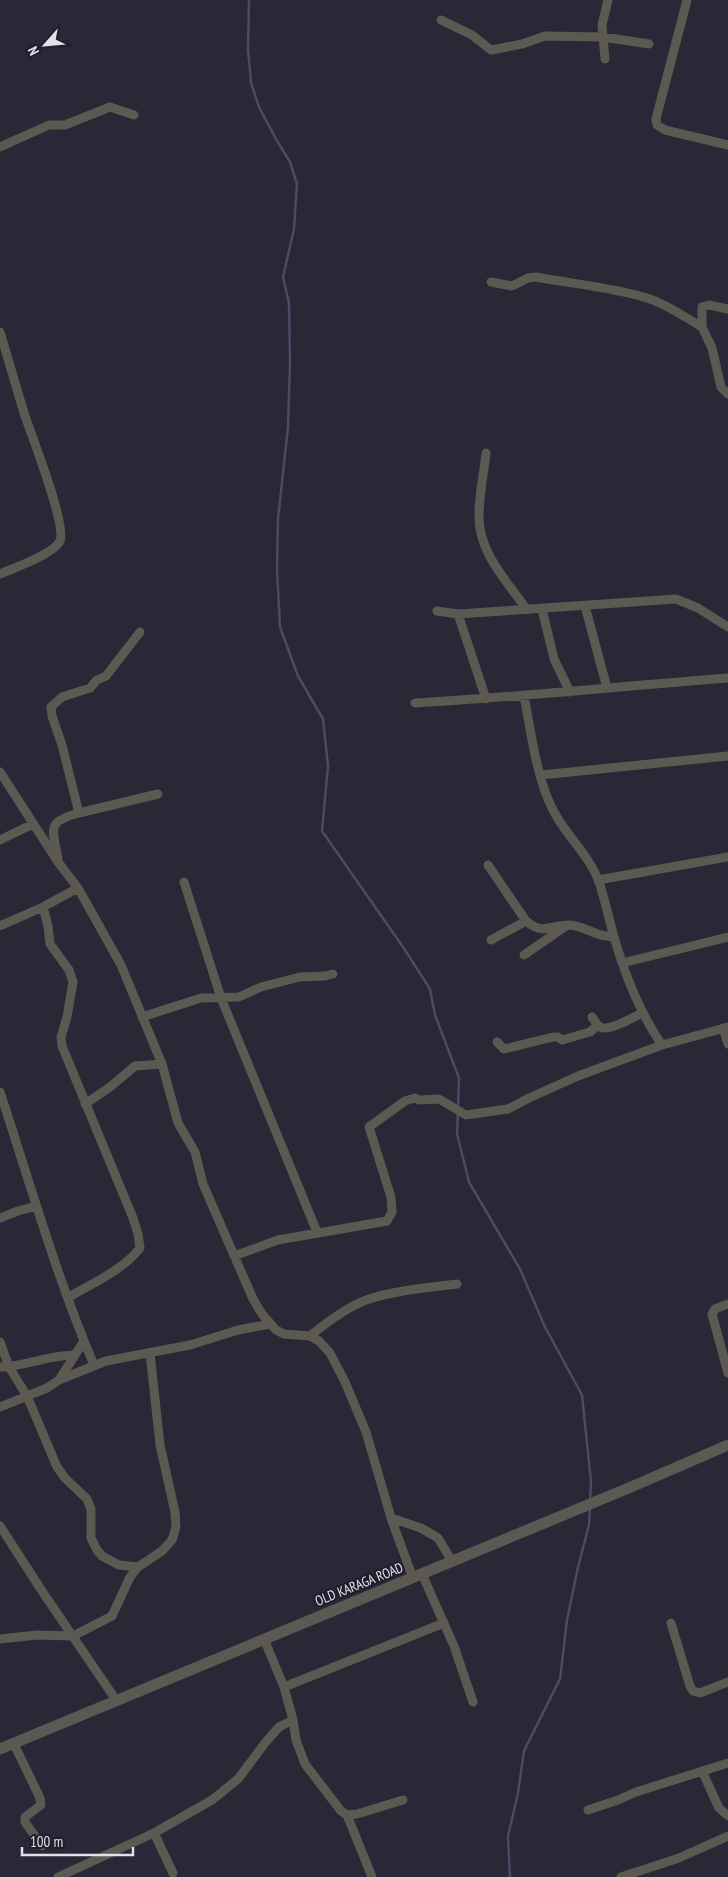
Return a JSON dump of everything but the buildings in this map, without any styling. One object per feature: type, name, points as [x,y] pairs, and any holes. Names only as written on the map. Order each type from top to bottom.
[{"type":"street","points":[[605,59],[602,24],[608,0]]},
{"type":"street","points":[[687,0],[656,118],[657,125],[665,130],[728,146]]},
{"type":"street","points":[[441,20],[472,35],[491,50],[522,44],[545,36],[603,37],[649,44]]},
{"type":"street","points":[[0,147],[49,125],[65,125],[110,106],[134,115]]},
{"type":"street","points":[[491,282],[512,286],[528,278],[536,277],[613,289],[649,298],[678,312],[702,327]]},
{"type":"street","points":[[728,309],[709,305],[702,307],[702,327],[712,348],[721,387],[728,394]]},
{"type":"street","points":[[0,332],[25,414],[51,489],[62,534],[59,542],[52,550],[0,574]]},
{"type":"street","points":[[486,453],[478,515],[482,538],[489,557],[528,610]]},
{"type":"street","points":[[437,611],[458,614],[676,599],[698,608],[728,627]]},
{"type":"street","points":[[585,606],[608,688]]},
{"type":"street","points":[[542,609],[554,659],[570,692]]},
{"type":"street","points":[[458,614],[486,699]]},
{"type":"street","points":[[80,813],[51,707],[62,697],[90,688],[97,680],[106,676],[140,632]]},
{"type":"street","points":[[415,703],[524,696],[728,678]]},
{"type":"street","points":[[524,696],[541,775],[552,809],[590,863],[598,880],[622,963],[642,1013],[662,1045]]},
{"type":"street","points":[[541,775],[728,756]]},
{"type":"street","points":[[0,772],[58,862],[78,888],[120,965],[162,1064],[178,1122],[195,1152],[203,1184],[234,1256],[262,1314],[270,1324],[284,1334],[310,1336],[319,1340],[330,1353],[345,1382],[366,1432],[391,1518],[417,1576],[444,1623],[473,1702]]},
{"type":"street","points":[[58,862],[53,831],[54,824],[63,818],[80,813],[158,794]]},
{"type":"street","points":[[0,840],[33,824]]},
{"type":"street","points":[[598,880],[728,857]]},
{"type":"street","points":[[488,865],[526,921],[534,927],[544,930],[568,924],[600,935],[614,937]]},
{"type":"street","points":[[184,882],[221,998],[317,1232]]},
{"type":"street","points":[[0,926],[78,888]]},
{"type":"street","points":[[44,906],[50,944],[69,970],[73,982],[67,1017],[61,1037],[62,1046],[133,1218],[140,1248],[125,1263],[68,1297]]},
{"type":"street","points":[[491,940],[526,921]]},
{"type":"street","points":[[524,955],[568,924]]},
{"type":"street","points":[[622,963],[728,937]]},
{"type":"street","points":[[142,1017],[201,998],[239,997],[261,987],[300,977],[333,974]]},
{"type":"street","points":[[592,1017],[598,1025],[605,1028],[614,1027],[642,1013]]},
{"type":"street","points":[[497,1042],[504,1049],[553,1037],[558,1037],[562,1040],[590,1032],[598,1025]]},
{"type":"street","points":[[234,1256],[278,1240],[387,1221],[392,1212],[392,1197],[369,1127],[405,1101],[415,1098],[419,1100],[439,1099],[466,1115],[508,1109],[578,1076],[662,1045],[726,1028],[728,1044]]},
{"type":"street","points":[[85,1104],[135,1066],[162,1064]]},
{"type":"street","points":[[0,1093],[36,1206],[94,1365]]},
{"type":"street","points":[[0,1218],[36,1206]]},
{"type":"street","points":[[310,1336],[326,1324],[367,1300],[457,1284]]},
{"type":"street","points":[[728,1304],[715,1309],[712,1314],[728,1373]]},
{"type":"street","points":[[0,1407],[47,1388],[59,1380],[94,1365],[270,1324]]},
{"type":"street","points":[[59,1380],[84,1341]]},
{"type":"street","points":[[0,1342],[5,1367],[27,1396],[56,1467],[87,1499],[91,1509],[91,1538],[97,1550],[102,1556],[119,1565],[138,1567]]},
{"type":"street","points":[[0,1639],[37,1635],[72,1636],[112,1616],[130,1577],[138,1567],[162,1551],[172,1540],[176,1527],[175,1512],[160,1445],[150,1353]]},
{"type":"street","points":[[5,1367],[36,1362],[50,1356],[75,1354]]},
{"type":"street","name":"OLD KARAGA ROAD","points":[[0,1749],[728,1445]]},
{"type":"street","points":[[391,1518],[421,1528],[438,1538],[452,1561]]},
{"type":"street","points":[[0,1526],[116,1700]]},
{"type":"street","points":[[284,1687],[444,1623]]},
{"type":"street","points":[[671,1623],[693,1692],[700,1693],[728,1682]]},
{"type":"street","points":[[264,1639],[284,1687],[296,1740],[305,1764],[346,1815],[372,1877]]},
{"type":"street","points":[[58,1877],[154,1833],[187,1812],[212,1800],[238,1779],[264,1742],[279,1727],[293,1720]]},
{"type":"street","points":[[14,1744],[40,1798],[41,1805],[25,1817],[25,1822],[42,1846]]},
{"type":"street","points":[[588,1810],[728,1762]]},
{"type":"street","points":[[702,1771],[719,1808],[728,1816]]},
{"type":"street","points":[[346,1815],[357,1814],[404,1800]]},
{"type":"street","points":[[154,1833],[173,1873]]},
{"type":"street","points":[[621,1877],[679,1858],[728,1836]]},
{"type":"waterway","points":[[249,0],[248,49],[251,83],[259,107],[290,162],[297,184],[294,229],[283,277],[289,303],[290,362],[288,427],[278,519],[277,570],[280,627],[298,676],[323,719],[328,766],[322,831],[430,989],[435,1015],[459,1078],[458,1107]]},
{"type":"waterway","points":[[458,1112],[457,1134],[469,1182],[520,1269],[545,1327],[582,1395],[591,1482],[590,1501]]},
{"type":"waterway","points":[[510,1877],[508,1836],[518,1793],[524,1751],[560,1679],[567,1620],[589,1525],[590,1507]]}]
